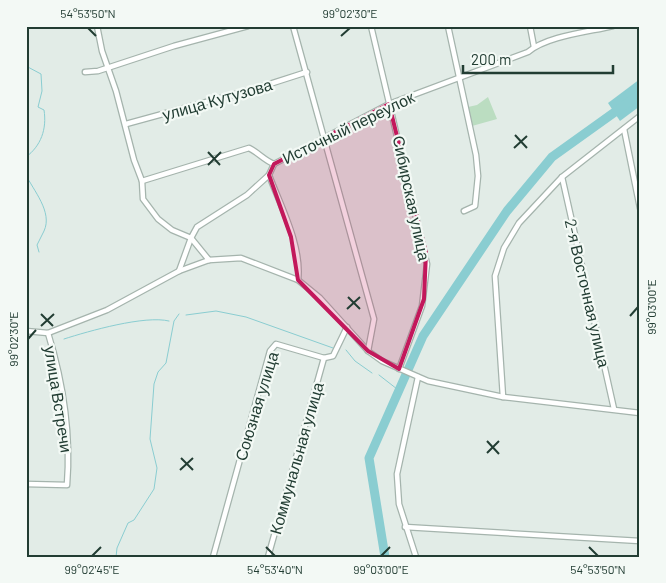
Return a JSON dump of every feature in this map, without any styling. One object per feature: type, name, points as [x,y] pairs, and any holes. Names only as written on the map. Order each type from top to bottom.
[{"type":"street","points":[[97,26],[102,51],[142,181],[143,199],[151,211],[172,230],[191,238],[209,260]]},
{"type":"street","points":[[85,72],[108,68],[174,46],[248,26]]},
{"type":"street","points":[[293,26],[374,319],[368,351]]},
{"type":"street","name":"Сибирская улица","points":[[371,26],[427,264],[422,306],[399,369]]},
{"type":"street","points":[[448,26],[478,176],[474,206],[464,210]]},
{"type":"street","points":[[530,26],[534,47]]},
{"type":"street","name":"Источный переулок","points":[[142,181],[249,148],[258,152],[265,161],[274,164],[389,104],[528,52],[534,47],[582,32],[613,26]]},
{"type":"street","name":"улица Кутузова","points":[[126,124],[254,89],[307,72]]},
{"type":"street","points":[[503,397],[495,276],[500,257],[519,223],[562,177],[640,116]]},
{"type":"street","points":[[624,129],[640,208]]},
{"type":"street","points":[[179,271],[197,227],[247,195],[269,175],[274,164]]},
{"type":"street","points":[[269,175],[300,268],[298,280]]},
{"type":"street","name":"2-я Восточная улица","points":[[562,177],[614,409]]},
{"type":"street","points":[[26,331],[48,333],[107,310],[179,271],[209,260],[241,258],[298,280],[320,298],[368,351],[399,369],[428,381],[503,397],[640,413]]},
{"type":"street","points":[[324,358],[332,356],[347,327]]},
{"type":"street","name":"улица Встречи","points":[[26,484],[67,485],[69,461],[67,431],[57,362],[48,333]]},
{"type":"street","name":"Союзная улица","points":[[213,557],[270,351],[276,344],[324,358]]},
{"type":"street","name":"Коммунальная улица","points":[[268,557],[324,358]]},
{"type":"street","points":[[416,557],[399,504],[397,474],[418,377]]},
{"type":"street","points":[[405,527],[640,541]]},
{"type":"highlighted area","points":[[389,104],[426,253],[424,299],[399,369],[368,351],[298,280],[291,237],[269,175],[274,164]]},
{"type":"green space","points":[[488,97],[497,119],[472,126],[468,107],[477,105]]},
{"type":"water","points":[[640,79],[640,106],[620,121],[608,103]]},
{"type":"waterway","points":[[26,66],[41,74],[42,91],[38,107],[44,110],[45,117],[42,136],[36,148],[26,157]]},
{"type":"waterway","points":[[385,557],[369,458],[423,336],[507,211],[552,157],[640,94]]},
{"type":"waterway","points":[[26,175],[41,202],[46,216],[44,231],[37,245],[39,252]]},
{"type":"waterway","points":[[186,315],[216,311],[246,317],[333,348]]},
{"type":"waterway","points":[[116,557],[117,548],[128,523],[134,520],[154,489],[157,468],[150,439],[154,384],[158,372],[166,363],[174,321],[179,314]]},
{"type":"waterway","points":[[64,339],[132,322],[146,320],[169,321]]},
{"type":"waterway","points":[[346,350],[355,361],[372,373]]},
{"type":"waterway","points":[[379,375],[397,389]]}]
